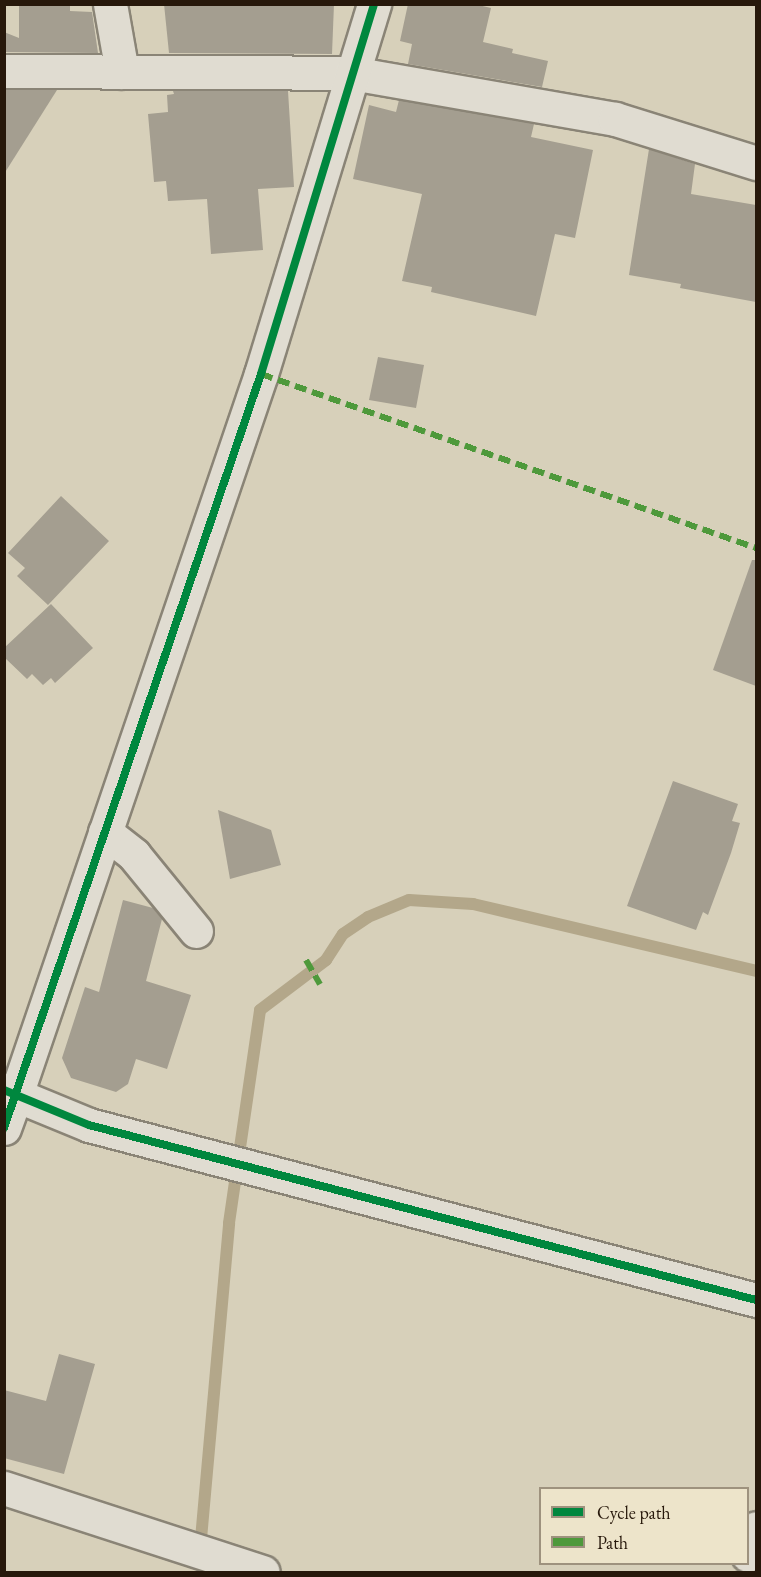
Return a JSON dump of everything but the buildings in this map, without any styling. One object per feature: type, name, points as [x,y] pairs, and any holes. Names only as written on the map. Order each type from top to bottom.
[{"type":"street","points":[[110,4],[122,72]]},
{"type":"street","points":[[4,1128],[10,1092],[105,832],[261,374],[374,4]]},
{"type":"street","points":[[4,71],[352,73],[615,119],[756,163]]},
{"type":"street","points":[[105,832],[134,855],[196,931]]},
{"type":"street","points":[[10,1092],[89,1125],[756,1300]]},
{"type":"street","points":[[4,1488],[263,1572]]},
{"type":"street","points":[[749,1549],[756,1528]]},
{"type":"waterway","points":[[200,1550],[229,1223],[260,1010],[326,960],[343,934],[368,917],[409,900],[473,904],[756,971]]},
{"type":"marked path","points":[[261,374],[756,548]]},
{"type":"marked path","points":[[306,960],[320,984]]},
{"type":"cycle path","points":[[4,1128],[261,374],[374,4]]},
{"type":"cycle path","points":[[4,1090],[89,1125],[756,1300]]}]
